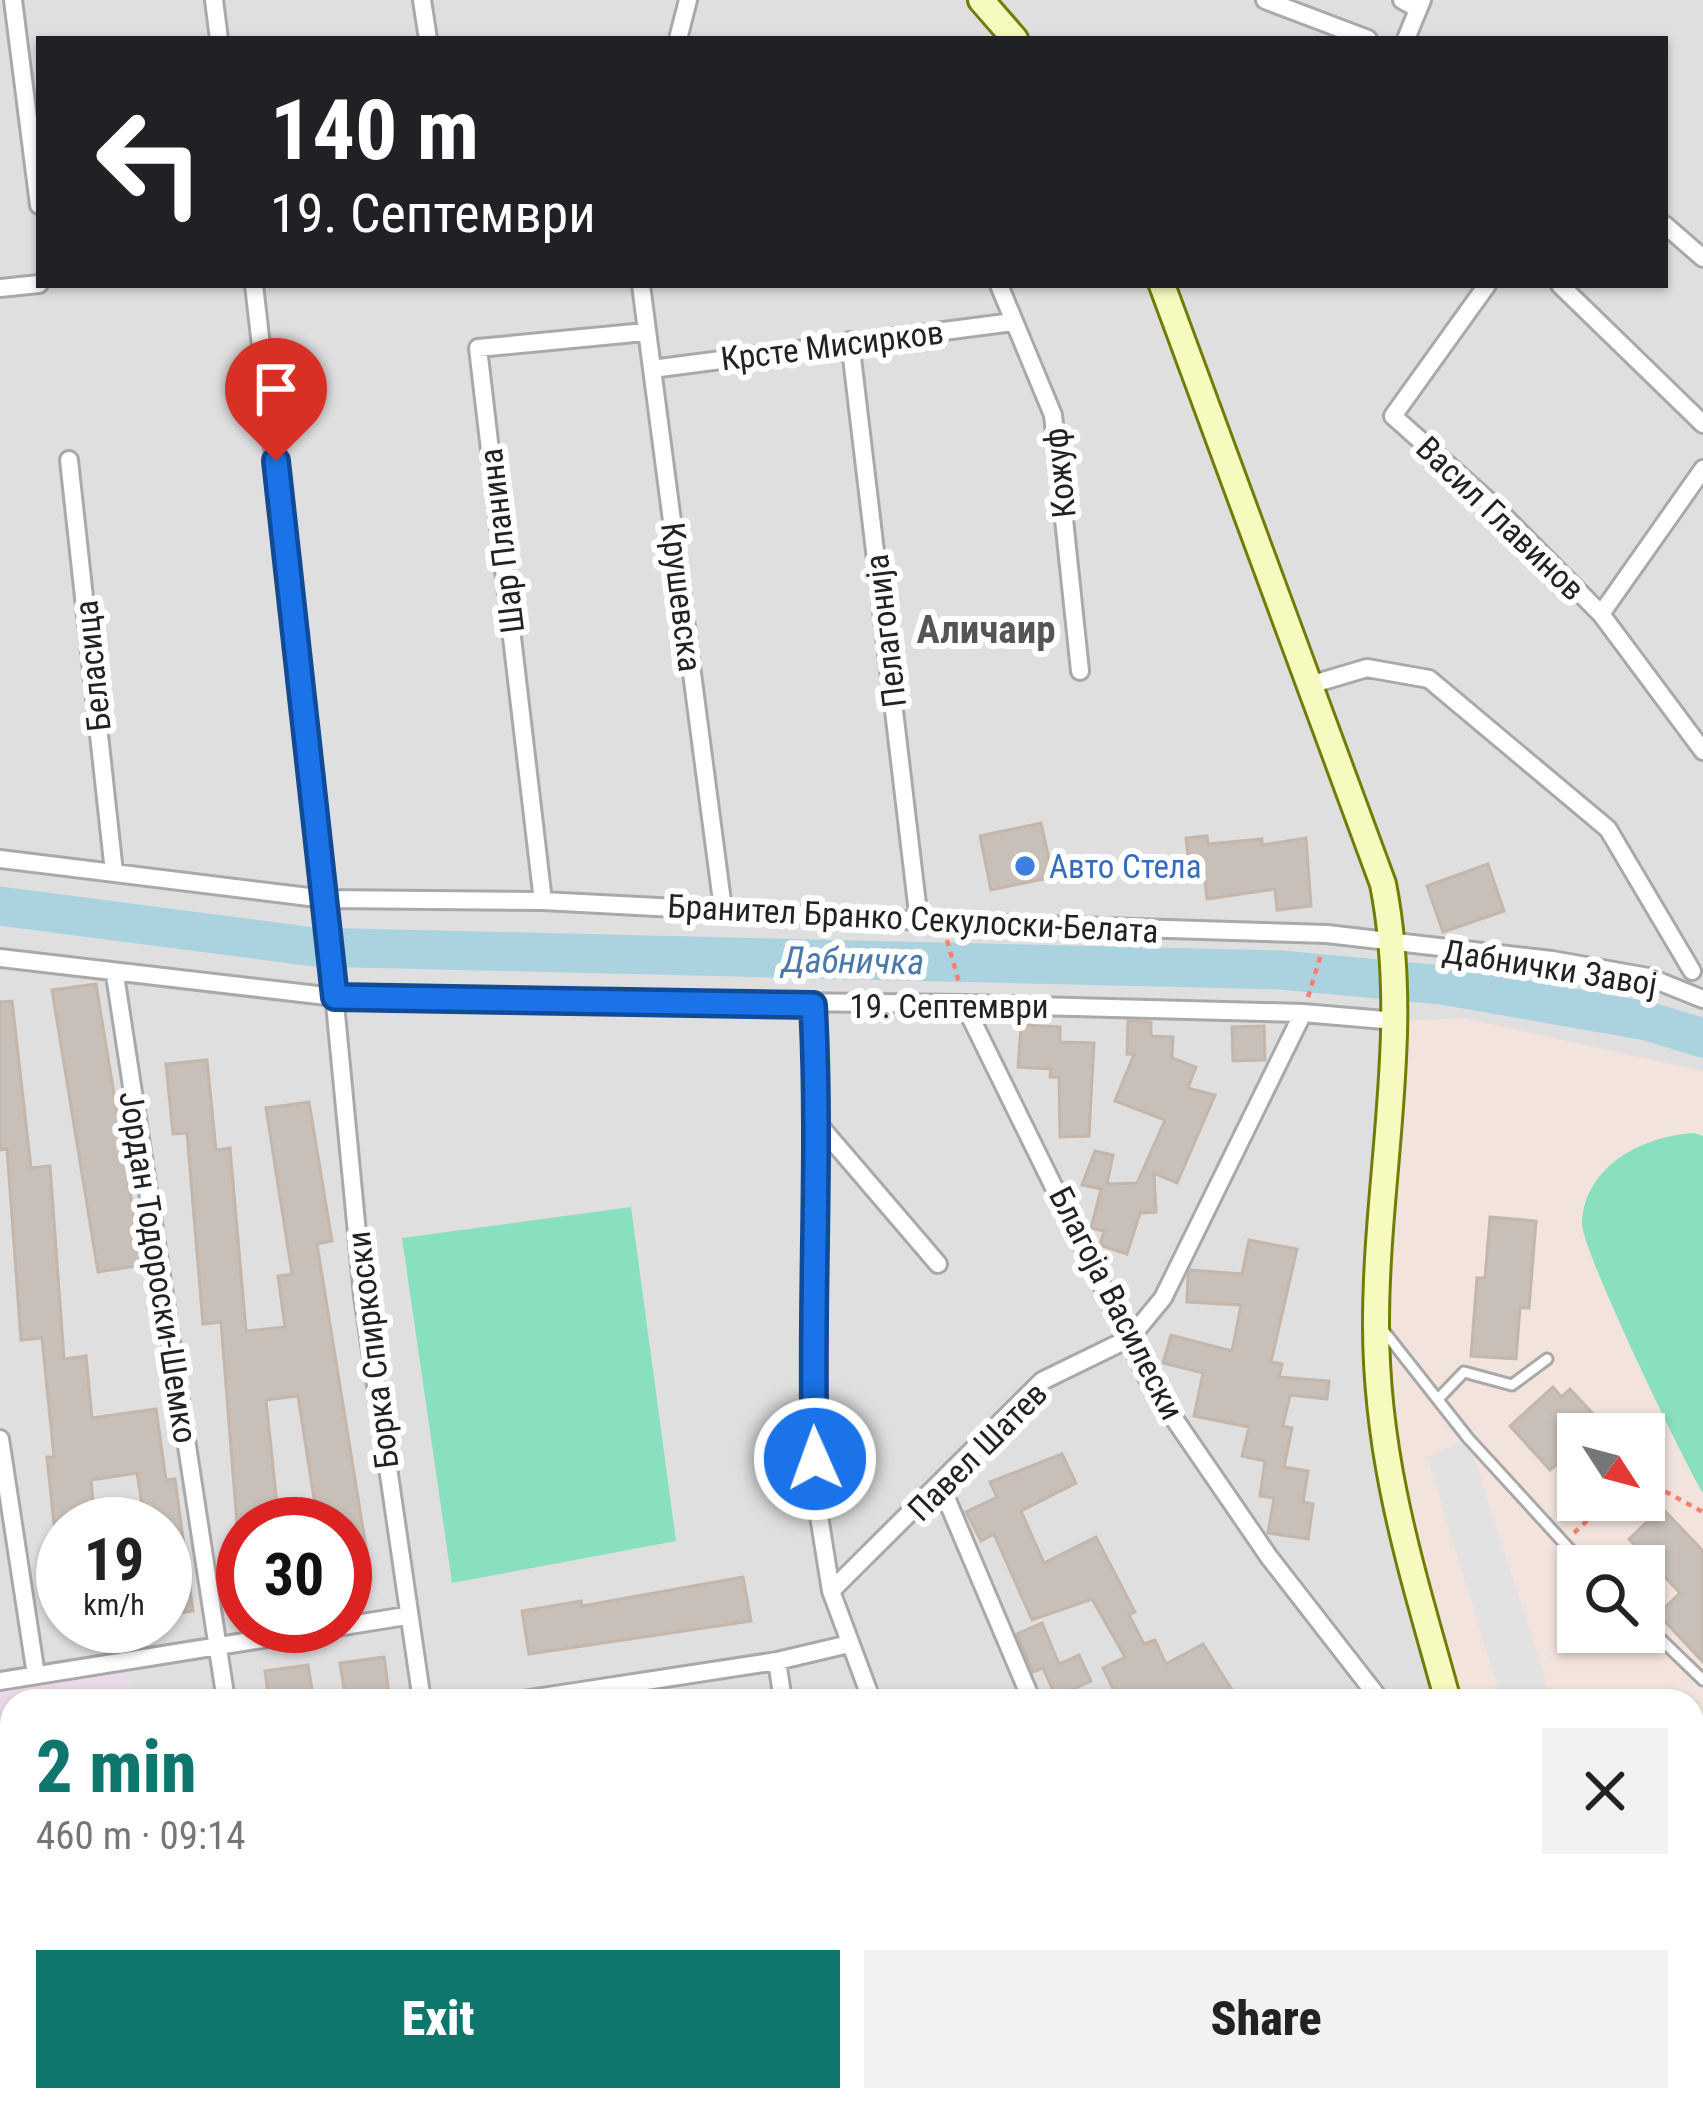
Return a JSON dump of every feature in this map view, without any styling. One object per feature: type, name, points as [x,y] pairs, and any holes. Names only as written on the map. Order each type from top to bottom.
[{"type":"main road","points":[[981,0],[1012,36]]},
{"type":"main road","points":[[1163,288],[1383,884],[1395,944],[1396,1022],[1376,1322],[1386,1476],[1445,1689]]},
{"type":"street","points":[[13,0],[36,181]]},
{"type":"street","points":[[214,0],[219,36]]},
{"type":"street","points":[[422,0],[428,36]]},
{"type":"street","points":[[680,36],[688,0]]},
{"type":"street","points":[[1265,0],[1359,36]]},
{"type":"street","points":[[1407,36],[1414,3]]},
{"type":"street","points":[[1668,228],[1703,258]]},
{"type":"street","points":[[0,288],[36,284]]},
{"type":"street","name":"Борка Спиркоски","points":[[254,288],[325,899],[363,1296],[420,1689]]},
{"type":"street","name":"Крушевска","points":[[640,288],[723,909]]},
{"type":"street","name":"Кожуф","points":[[1000,288],[1053,415],[1080,670]]},
{"type":"street","name":"Васил Главинов","points":[[1484,288],[1393,416],[1494,506],[1601,614],[1703,751]]},
{"type":"street","points":[[1563,288],[1703,424]]},
{"type":"street","name":"Крсте Мисирков","points":[[652,369],[1012,322]]},
{"type":"street","name":"Шар Планина","points":[[543,901],[478,348],[645,332]]},
{"type":"street","name":"Пелагонија","points":[[850,340],[919,921]]},
{"type":"street","name":"Беласица","points":[[69,460],[114,872]]},
{"type":"street","points":[[1601,614],[1703,469]]},
{"type":"street","points":[[1313,684],[1367,668],[1429,679],[1608,830],[1697,968],[1666,983]]},
{"type":"street","name":"Бранител Бранко Секулоски-Белата","points":[[0,859],[325,899],[543,901],[942,922],[1327,934],[1395,944]]},
{"type":"street","name":"Дабнички Завој","points":[[1395,944],[1552,961],[1666,983],[1703,998]]},
{"type":"street","name":"19. Септември","points":[[0,958],[335,997],[964,1004],[1303,1013],[1396,1022]]},
{"type":"street","name":"Јордан Тодороски-Шемко","points":[[115,975],[216,1638]]},
{"type":"street","name":"Благоја Василески","points":[[964,1004],[1151,1385],[1269,1557],[1372,1689]]},
{"type":"street","points":[[813,1005],[819,1125],[812,1346],[816,1497],[831,1591],[867,1689]]},
{"type":"street","name":"Павел Шатев","points":[[831,1591],[1042,1381],[1130,1338],[1162,1298],[1303,1013]]},
{"type":"street","points":[[819,1125],[938,1264]]},
{"type":"street","points":[[0,1439],[36,1675]]},
{"type":"street","points":[[940,1486],[1027,1689]]},
{"type":"street","points":[[372,1621],[406,1616]]},
{"type":"street","points":[[633,1689],[849,1644]]},
{"type":"street","points":[[0,1681],[216,1645]]},
{"type":"street","name":"Јордан Тодороски-Шемко","points":[[218,1653],[224,1689]]},
{"type":"street","points":[[777,1661],[781,1689]]},
{"type":"lane","points":[[1376,1322],[1468,1438],[1563,1544]]},
{"type":"lane","points":[[1440,1397],[1464,1372],[1512,1385],[1546,1359]]},
{"type":"lane","points":[[1665,1643],[1703,1680]]},
{"type":"path","points":[[942,922],[964,1004]]},
{"type":"path","points":[[1303,1013],[1327,934]]},
{"type":"path","points":[[1665,1491],[1703,1512]]},
{"type":"path","points":[[1563,1544],[1587,1521]]},
{"type":"shaded area","points":[[0,0],[1703,0],[1703,1689],[0,1689]]},
{"type":"shaded area","points":[[1464,1018],[1703,1071],[1703,1689],[1445,1689],[1381,1423],[1396,1021]]},
{"type":"shaded area","points":[[1468,1438],[1548,1689],[1498,1689],[1427,1457]]},
{"type":"shaded area","points":[[126,1660],[131,1689],[0,1689],[0,1681]]},
{"type":"green space","points":[[1675,1135],[1703,1136],[1703,1493],[1615,1312],[1582,1223],[1594,1184],[1606,1169],[1638,1147]]},
{"type":"green space","points":[[631,1207],[676,1541],[452,1583],[402,1238]]},
{"type":"building","points":[[1041,823],[1053,877],[991,890],[980,836]]},
{"type":"building","points":[[1207,836],[1208,844],[1262,839],[1262,845],[1306,838],[1311,906],[1277,910],[1275,889],[1207,899],[1204,873],[1190,874],[1186,838]]},
{"type":"building","points":[[1488,864],[1504,911],[1443,932],[1427,886]]},
{"type":"building","points":[[96,984],[142,1265],[98,1272],[52,990]]},
{"type":"building","points":[[12,1001],[31,1168],[50,1166],[64,1359],[86,1356],[92,1418],[156,1409],[166,1480],[175,1479],[177,1497],[141,1497],[137,1473],[91,1480],[93,1497],[51,1497],[47,1457],[54,1457],[42,1338],[21,1340],[7,1149],[0,1150],[0,1002]]},
{"type":"building","points":[[1128,1021],[1151,1022],[1151,1036],[1173,1037],[1172,1058],[1196,1067],[1188,1088],[1215,1095],[1177,1183],[1154,1173],[1156,1212],[1140,1213],[1127,1254],[1100,1245],[1104,1231],[1091,1228],[1101,1189],[1082,1185],[1095,1151],[1113,1155],[1107,1184],[1137,1183],[1165,1120],[1115,1101],[1134,1054],[1127,1054]]},
{"type":"building","points":[[1021,1025],[1060,1027],[1060,1042],[1094,1043],[1089,1136],[1060,1137],[1059,1077],[1050,1077],[1051,1069],[1018,1067]]},
{"type":"building","points":[[1264,1026],[1265,1060],[1233,1061],[1232,1027]]},
{"type":"building","points":[[207,1060],[216,1150],[230,1148],[246,1331],[285,1327],[278,1276],[292,1274],[266,1108],[309,1102],[332,1241],[317,1244],[358,1497],[314,1497],[298,1396],[266,1400],[276,1497],[235,1497],[221,1322],[203,1324],[187,1133],[173,1134],[166,1064]]},
{"type":"building","points":[[1490,1217],[1536,1221],[1529,1308],[1520,1308],[1516,1359],[1471,1356],[1477,1278],[1485,1278]]},
{"type":"building","points":[[1249,1240],[1297,1249],[1271,1362],[1282,1364],[1279,1377],[1329,1381],[1327,1399],[1290,1395],[1283,1426],[1292,1428],[1284,1467],[1308,1471],[1303,1502],[1313,1504],[1308,1539],[1268,1533],[1274,1498],[1260,1496],[1265,1461],[1242,1456],[1249,1427],[1194,1416],[1203,1373],[1163,1363],[1171,1335],[1232,1351],[1241,1305],[1187,1302],[1188,1275],[1191,1270],[1242,1274]]},
{"type":"building","points":[[1553,1387],[1561,1397],[1570,1389],[1592,1413],[1557,1413],[1557,1464],[1550,1470],[1510,1426]]},
{"type":"building","points":[[1062,1454],[1076,1483],[1021,1511],[1044,1563],[1096,1537],[1135,1612],[1129,1615],[1144,1644],[1155,1640],[1166,1664],[1203,1644],[1231,1689],[1113,1689],[1103,1668],[1125,1657],[1092,1599],[1032,1620],[994,1534],[981,1541],[966,1512],[997,1497],[990,1482]]},
{"type":"building","points":[[1665,1511],[1703,1551],[1703,1662],[1665,1621],[1665,1607],[1680,1593],[1665,1577],[1665,1545],[1635,1545],[1629,1539],[1648,1521],[1665,1521]]},
{"type":"building","points":[[743,1577],[751,1621],[529,1654],[522,1611],[581,1601],[582,1606]]},
{"type":"building","points":[[1042,1623],[1059,1664],[1079,1655],[1091,1681],[1074,1689],[1052,1689],[1043,1668],[1033,1672],[1017,1634]]},
{"type":"building","points":[[384,1657],[388,1689],[344,1689],[340,1663]]},
{"type":"building","points":[[308,1665],[312,1689],[267,1689],[265,1671]]},
{"type":"waterway","name":"Дабничка","points":[[0,906],[314,947],[1281,970],[1442,985],[1647,1021],[1703,1038]]},
{"type":"place","name":"Авто Стела","points":[[1025,866]]},
{"type":"district","name":"Аличаир","points":[[986,629]]},
{"type":"route","points":[[276,461],[335,997],[813,1005],[819,1125],[812,1346],[815,1459]]}]
